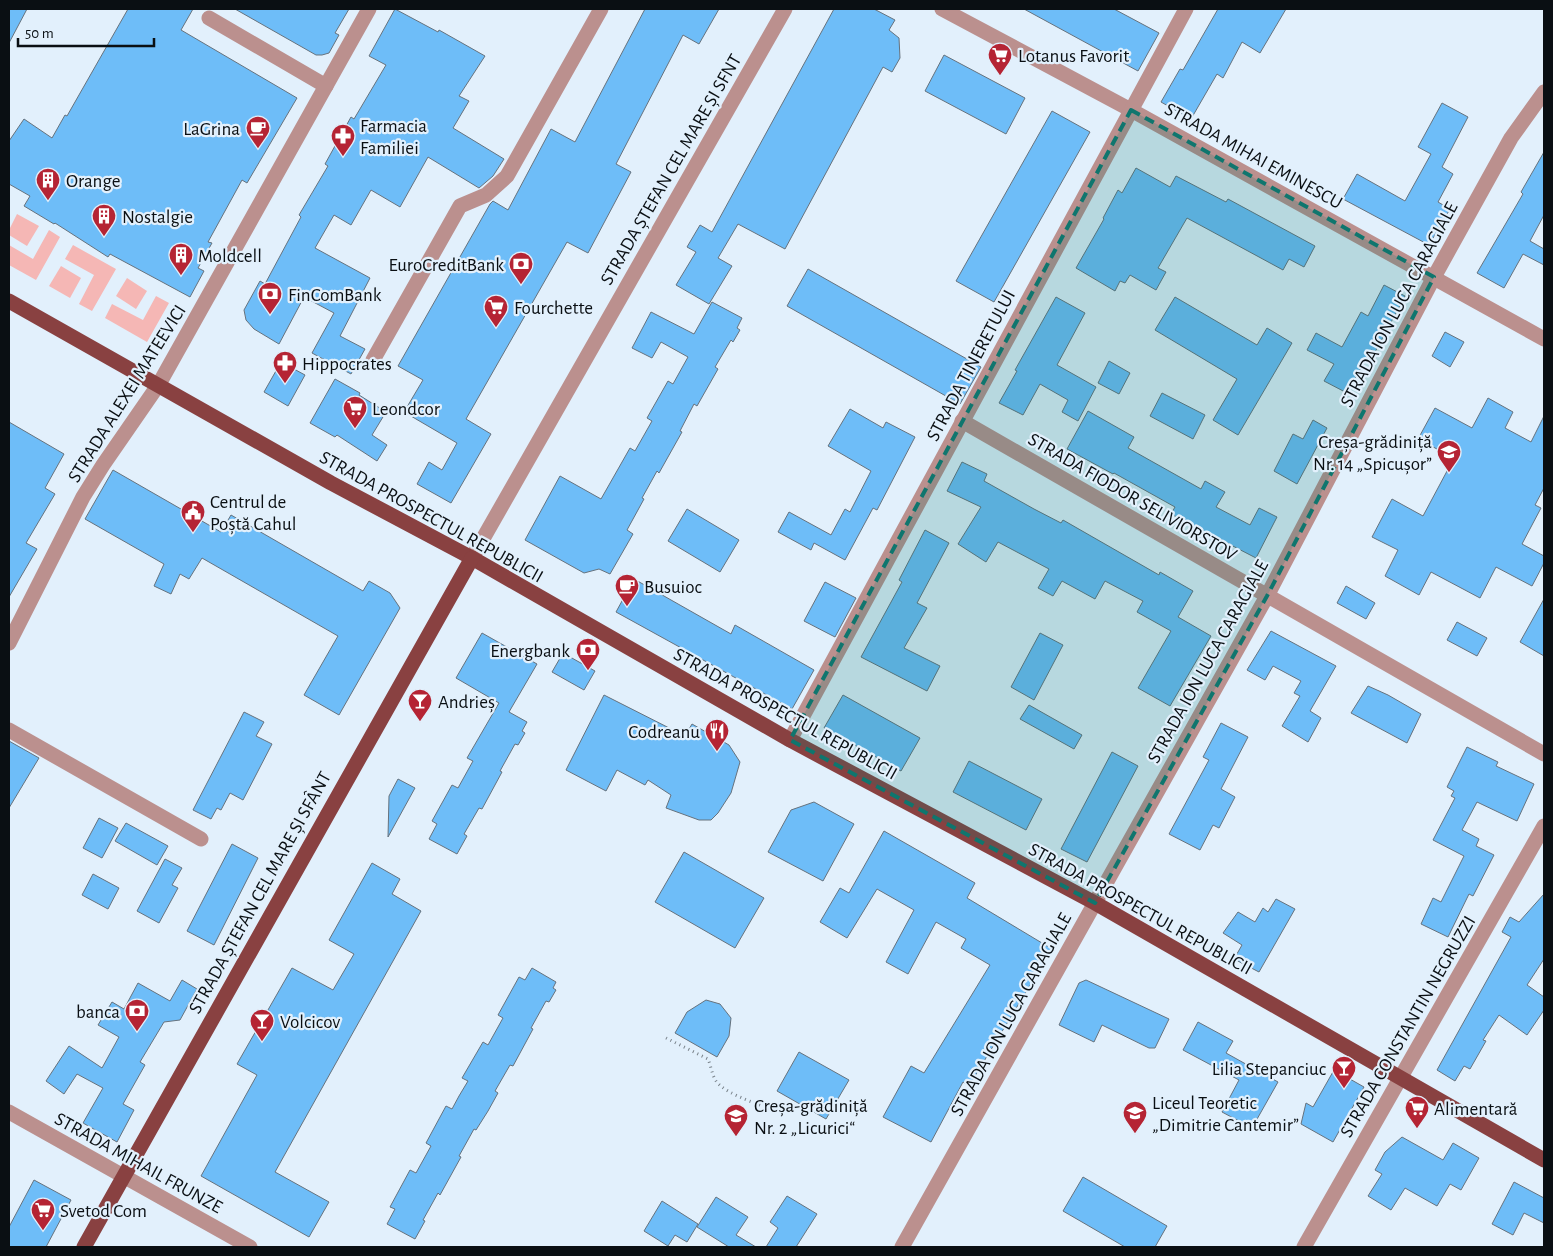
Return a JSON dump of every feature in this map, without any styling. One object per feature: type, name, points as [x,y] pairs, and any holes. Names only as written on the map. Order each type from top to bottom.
[{"type":"main road","name":"STRADA PROSPECTUL REPUBLICII","points":[[9,301],[159,384],[331,483],[472,558],[790,740],[1095,903],[1544,1160]]},
{"type":"main road","name":"STRADA ȘTEFAN CEL MARE ȘI SFÂNT","points":[[84,1247],[472,558]]},
{"type":"street","name":"STRADA ALEXEI MATEEVICI","points":[[9,643],[84,497],[103,465],[159,384],[369,9]]},
{"type":"street","points":[[373,360],[460,206],[486,195],[506,176],[601,9]]},
{"type":"street","name":"STRADA ȘTEFAN CEL MARE ȘI SFNT","points":[[472,558],[785,9]]},
{"type":"street","name":"STRADA MIHAI EMINESCU","points":[[942,9],[1131,110],[1544,339]]},
{"type":"street","name":"STRADA TINERETULUI","points":[[790,740],[1186,9]]},
{"type":"street","points":[[209,18],[326,86]]},
{"type":"street","name":"STRADA ION LUCA CARAGIALE","points":[[902,1247],[1267,596],[1434,277],[1510,138],[1544,92]]},
{"type":"street","name":"STRADA FIODOR SELIVIORSTOV","points":[[962,422],[1544,754]]},
{"type":"street","points":[[9,730],[200,839]]},
{"type":"street","name":"STRADA CONSTANTIN NEGRUZZI","points":[[1304,1247],[1544,826]]},
{"type":"street","name":"STRADA MIHAIL FRUNZE","points":[[9,1112],[250,1247]]},
{"type":"path","points":[[666,1038],[708,1059],[714,1079],[720,1087],[730,1093],[786,1114]]},
{"type":"highlighted area","points":[[1131,110],[1434,277],[1267,596],[1095,903],[790,740]]},
{"type":"shaded area","points":[[17,214],[39,226],[27,246],[9,235],[9,230]]},
{"type":"shaded area","points":[[49,230],[60,237],[36,280],[9,265],[9,245],[33,259]]},
{"type":"shaded area","points":[[73,245],[116,269],[92,311],[79,304],[94,275],[65,259]]},
{"type":"shaded area","points":[[61,266],[81,278],[70,298],[49,286]]},
{"type":"shaded area","points":[[127,278],[147,291],[136,309],[116,296]]},
{"type":"shaded area","points":[[156,296],[169,303],[147,342],[105,318],[112,304],[143,320]]},
{"type":"building","points":[[9,9],[27,9],[9,43]]},
{"type":"building","points":[[128,9],[193,9],[181,30],[297,98],[247,183],[242,180],[208,242],[212,243],[198,268],[204,271],[190,297],[110,254],[108,257],[55,223],[24,206],[30,196],[9,184],[9,141],[24,119],[52,138],[65,115],[67,116]]},
{"type":"building","points":[[235,9],[349,9],[335,33],[339,35],[329,53],[316,55]]},
{"type":"building","points":[[395,9],[438,32],[439,30],[485,56],[459,96],[469,101],[453,128],[504,159],[493,176],[479,188],[428,157],[400,207],[371,190],[351,225],[334,215],[315,248],[370,278],[340,336],[365,349],[351,374],[312,353],[334,313],[304,297],[279,344],[254,329],[246,320],[244,310],[260,281],[265,284],[301,217],[299,215],[328,166],[325,164],[351,117],[354,119],[386,65],[369,56]]},
{"type":"building","points":[[645,9],[719,9],[699,44],[683,35],[616,164],[631,172],[588,253],[567,242],[466,419],[491,434],[451,503],[417,484],[429,462],[442,470],[457,443],[404,412],[423,380],[398,366],[490,204],[493,201],[508,210],[551,129],[575,142]]},
{"type":"building","points":[[834,9],[874,9],[895,20],[889,30],[899,38],[900,58],[892,72],[883,67],[785,249],[738,224],[718,258],[732,266],[709,304],[676,285],[696,252],[687,247],[700,225],[712,232]]},
{"type":"building","points":[[1024,9],[1114,9],[1159,33],[1138,71]]},
{"type":"building","points":[[1218,9],[1286,9],[1260,53],[1242,42],[1223,78],[1217,74],[1191,119],[1161,102],[1180,69],[1183,70]]},
{"type":"building","points":[[944,55],[1025,98],[1006,134],[925,91]]},
{"type":"building","points":[[1442,103],[1468,117],[1442,167],[1453,174],[1438,202],[1450,209],[1429,245],[1343,199],[1357,174],[1405,201],[1431,154],[1418,147]]},
{"type":"building","points":[[1052,111],[1090,132],[994,302],[956,281]]},
{"type":"building","points":[[1544,152],[1544,215],[1530,241],[1544,249],[1544,265],[1523,254],[1504,288],[1477,273],[1523,194],[1521,192]]},
{"type":"building","points":[[1136,168],[1170,187],[1176,176],[1226,202],[1228,199],[1315,246],[1304,267],[1289,259],[1283,270],[1187,218],[1158,268],[1166,272],[1156,290],[1130,275],[1125,283],[1120,281],[1115,291],[1076,268],[1118,190],[1122,193]]},
{"type":"building","points":[[808,269],[981,367],[960,404],[787,306]]},
{"type":"building","points":[[1384,285],[1405,296],[1375,352],[1371,350],[1347,393],[1324,381],[1334,364],[1307,350],[1316,333],[1342,347],[1361,312],[1368,316]]},
{"type":"building","points":[[1056,297],[1085,313],[1057,365],[1096,387],[1078,421],[1062,412],[1068,400],[1040,384],[1023,415],[999,403],[1017,371],[1015,370]]},
{"type":"building","points":[[1175,297],[1257,345],[1267,328],[1292,343],[1238,435],[1213,420],[1237,379],[1155,330]]},
{"type":"building","points":[[712,302],[742,318],[737,328],[740,330],[733,342],[731,340],[715,367],[718,369],[697,406],[694,404],[680,431],[682,432],[659,473],[657,471],[642,498],[644,499],[627,530],[633,534],[610,574],[599,569],[584,573],[525,540],[560,476],[601,499],[630,448],[635,451],[652,421],[647,418],[668,381],[673,384],[688,357],[661,342],[652,358],[632,348],[651,312],[694,334]]},
{"type":"building","points":[[1445,332],[1464,342],[1450,367],[1432,356]]},
{"type":"building","points":[[1109,361],[1130,373],[1119,394],[1098,383]]},
{"type":"building","name":"Hippocrates","points":[[281,362],[305,375],[288,406],[264,392]]},
{"type":"building","points":[[335,379],[360,393],[359,395],[386,412],[372,435],[387,445],[377,461],[337,435],[335,437],[310,423]]},
{"type":"building","points":[[1162,393],[1205,415],[1193,439],[1150,416]]},
{"type":"building","points":[[1488,398],[1513,412],[1505,428],[1531,442],[1544,416],[1544,488],[1535,505],[1541,508],[1522,544],[1544,556],[1544,563],[1532,586],[1496,567],[1480,598],[1431,572],[1419,595],[1385,576],[1398,550],[1372,537],[1392,499],[1423,516],[1454,458],[1418,439],[1435,408],[1472,428]]},
{"type":"building","points":[[850,409],[883,428],[886,422],[915,437],[877,510],[873,508],[845,560],[814,543],[811,550],[778,532],[789,512],[831,535],[845,509],[850,512],[871,471],[828,446]]},
{"type":"building","points":[[1088,411],[1134,437],[1128,448],[1201,489],[1205,481],[1225,492],[1216,507],[1250,525],[1259,508],[1277,517],[1256,558],[1171,514],[1175,507],[1067,449]]},
{"type":"building","points":[[1313,420],[1327,428],[1297,484],[1274,471],[1293,434],[1303,439]]},
{"type":"building","points":[[9,422],[64,454],[45,488],[55,494],[26,543],[37,549],[9,597]]},
{"type":"building","points":[[962,462],[987,474],[984,481],[1034,509],[1061,523],[1063,520],[1159,575],[1160,572],[1193,591],[1178,617],[1211,636],[1170,706],[1138,688],[1171,631],[1137,612],[1143,601],[1105,581],[1095,599],[1062,581],[1053,596],[1038,588],[1049,569],[998,542],[986,562],[958,544],[981,507],[947,491]]},
{"type":"building","points":[[113,470],[221,532],[231,515],[363,591],[369,581],[390,593],[400,608],[339,715],[304,695],[338,636],[202,558],[189,579],[180,574],[171,594],[154,586],[164,564],[85,519]]},
{"type":"building","points":[[687,509],[739,540],[720,572],[668,541]]},
{"type":"building","points":[[925,530],[949,543],[917,603],[927,608],[904,648],[940,666],[927,691],[861,657],[902,582],[899,580]]},
{"type":"building","points":[[634,579],[731,634],[735,625],[814,670],[792,709],[616,612]]},
{"type":"building","points":[[825,582],[856,598],[835,637],[804,621]]},
{"type":"building","points":[[1346,586],[1375,603],[1366,619],[1337,603]]},
{"type":"building","points":[[1544,599],[1544,656],[1520,642]]},
{"type":"building","points":[[1457,622],[1487,638],[1477,656],[1447,640]]},
{"type":"building","points":[[1271,631],[1336,666],[1310,711],[1321,718],[1308,742],[1282,726],[1300,696],[1294,693],[1301,681],[1273,666],[1265,680],[1247,670]]},
{"type":"building","points":[[482,633],[537,664],[509,712],[527,722],[522,731],[525,733],[518,745],[515,744],[482,809],[479,808],[464,834],[467,836],[457,854],[429,839],[437,824],[432,821],[452,785],[458,788],[473,761],[467,758],[499,703],[456,678]]},
{"type":"building","points":[[1040,633],[1063,645],[1034,700],[1011,687]]},
{"type":"building","points":[[563,653],[595,671],[584,690],[552,672]]},
{"type":"building","points":[[1368,686],[1421,714],[1407,743],[1351,713]]},
{"type":"building","points":[[604,695],[685,736],[692,724],[729,745],[740,762],[731,793],[711,820],[699,820],[666,808],[671,795],[648,780],[645,785],[617,770],[606,791],[566,770]]},
{"type":"building","points":[[843,695],[920,738],[901,771],[824,728]]},
{"type":"building","points":[[1029,705],[1082,735],[1074,749],[1020,719]]},
{"type":"building","points":[[244,712],[264,722],[256,736],[272,744],[243,800],[230,793],[221,810],[217,808],[211,819],[193,810]]},
{"type":"building","points":[[1221,723],[1248,737],[1221,789],[1235,797],[1219,828],[1213,825],[1200,850],[1169,834],[1209,760],[1203,757]]},
{"type":"building","points":[[9,741],[39,758],[9,808]]},
{"type":"building","points":[[1467,747],[1498,762],[1496,766],[1534,784],[1517,821],[1477,802],[1462,830],[1479,839],[1476,846],[1494,855],[1473,896],[1469,894],[1448,937],[1421,924],[1433,898],[1441,902],[1464,856],[1433,840],[1455,798],[1451,796],[1454,791],[1447,787]]},
{"type":"building","points":[[1112,752],[1138,766],[1087,862],[1061,849]]},
{"type":"building","points":[[969,761],[1042,799],[1026,830],[953,792]]},
{"type":"building","points":[[398,779],[415,788],[388,837],[389,796]]},
{"type":"building","points":[[814,802],[854,824],[823,881],[768,852],[791,810]]},
{"type":"building","points":[[99,818],[118,828],[102,858],[83,848]]},
{"type":"building","points":[[126,823],[168,846],[157,865],[115,841]]},
{"type":"building","points":[[884,831],[975,883],[967,898],[1052,949],[969,1086],[963,1082],[931,1142],[883,1117],[911,1066],[924,1073],[990,965],[961,948],[966,939],[936,922],[908,974],[886,962],[914,910],[877,889],[847,938],[820,922],[840,888],[849,893]]},
{"type":"building","points":[[232,844],[258,858],[214,945],[187,931]]},
{"type":"building","points":[[684,852],[764,898],[735,948],[655,902]]},
{"type":"building","points":[[165,859],[182,868],[172,885],[178,888],[159,923],[137,911]]},
{"type":"building","points":[[372,863],[400,879],[392,894],[421,911],[275,1172],[329,1202],[309,1237],[201,1176],[257,1075],[237,1064],[292,968],[333,990],[354,954],[329,940]]},
{"type":"building","points":[[93,874],[119,888],[108,909],[82,895]]},
{"type":"building","points":[[1544,894],[1544,959],[1527,985],[1544,997],[1544,1010],[1527,1035],[1499,1015],[1483,1040],[1486,1041],[1470,1069],[1464,1066],[1455,1081],[1437,1070],[1511,937],[1502,932],[1510,917],[1519,922]]},
{"type":"building","points":[[1276,899],[1295,909],[1259,972],[1234,959],[1242,945],[1223,933],[1238,912],[1255,922],[1263,908],[1268,912]]},
{"type":"building","points":[[532,968],[556,982],[553,988],[556,990],[549,1002],[546,1001],[513,1066],[510,1065],[495,1091],[498,1093],[476,1130],[474,1129],[440,1195],[438,1193],[423,1220],[425,1221],[415,1239],[387,1224],[395,1209],[390,1207],[410,1170],[416,1173],[431,1146],[426,1143],[446,1106],[452,1109],[468,1081],[462,1078],[483,1042],[488,1045],[503,1018],[498,1015],[519,977],[525,980]]},
{"type":"building","points":[[182,980],[197,989],[180,1020],[164,1022],[140,1062],[145,1065],[123,1104],[134,1110],[117,1142],[83,1123],[103,1088],[77,1074],[64,1094],[46,1081],[69,1046],[102,1068],[119,1037],[98,1025],[112,1002],[124,1009],[138,983],[170,1001]]},
{"type":"building","points":[[1086,980],[1169,1019],[1155,1048],[1149,1048],[1102,1025],[1094,1042],[1059,1025],[1079,983]]},
{"type":"building","points":[[706,1000],[720,1004],[731,1018],[729,1036],[717,1057],[675,1033],[687,1012]]},
{"type":"building","points":[[1198,1022],[1233,1041],[1226,1053],[1278,1082],[1252,1128],[1222,1112],[1239,1080],[1183,1050]]},
{"type":"building","points":[[799,1052],[849,1080],[826,1119],[777,1091]]},
{"type":"building","points":[[1334,1070],[1364,1087],[1333,1142],[1301,1124],[1306,1103],[1313,1107]]},
{"type":"building","points":[[1402,1137],[1443,1160],[1453,1143],[1479,1158],[1461,1190],[1450,1184],[1437,1206],[1405,1188],[1391,1210],[1368,1196],[1382,1174],[1375,1170],[1385,1152]]},
{"type":"building","points":[[1083,1177],[1167,1226],[1155,1247],[1125,1247],[1063,1211]]},
{"type":"building","points":[[34,1180],[71,1200],[46,1247],[9,1247],[9,1227]]},
{"type":"building","points":[[1514,1182],[1544,1198],[1544,1223],[1524,1213],[1513,1235],[1492,1224]]},
{"type":"building","points":[[787,1196],[817,1214],[796,1247],[766,1247],[778,1228],[770,1222]]},
{"type":"building","points":[[716,1197],[748,1217],[736,1235],[756,1247],[729,1247],[697,1227]]},
{"type":"building","points":[[662,1201],[698,1224],[687,1242],[675,1235],[668,1246],[644,1231]]},
{"type":"place","name":"Lotanus Favorit","points":[[1000,76]]},
{"type":"place","name":"LaGrina","points":[[258,149]]},
{"type":"place","name":"Farmacia Familiei","points":[[343,157]]},
{"type":"place","name":"Orange","points":[[48,201]]},
{"type":"place","name":"Nostalgie","points":[[104,237]]},
{"type":"place","name":"Moldcell","points":[[181,276]]},
{"type":"place","name":"EuroCreditBank","points":[[521,285]]},
{"type":"place","name":"FinComBank","points":[[270,315]]},
{"type":"place","name":"Fourchette","points":[[496,328]]},
{"type":"place","name":"Hippocrates","points":[[285,384]]},
{"type":"place","name":"Leondcor","points":[[355,429]]},
{"type":"place","name":"Creșa-grădiniță Nr. 14 „Spicușor”","points":[[1449,473]]},
{"type":"place","name":"Centrul de Poștă Cahul","points":[[193,533]]},
{"type":"place","name":"Busuioc","points":[[627,607]]},
{"type":"place","name":"Energbank","points":[[588,671]]},
{"type":"place","name":"Andrieș","points":[[420,722]]},
{"type":"place","name":"Codreanu","points":[[717,752]]},
{"type":"place","name":"banca","points":[[137,1032]]},
{"type":"place","name":"Volcicov","points":[[262,1042]]},
{"type":"place","name":"Lilia Stepanciuc","points":[[1344,1089]]},
{"type":"place","name":"Alimentară","points":[[1417,1129]]},
{"type":"place","name":"Liceul Teoretic „Dimitrie Cantemir”","points":[[1135,1134]]},
{"type":"place","name":"Creșa-grădiniță Nr. 2 „Licurici“","points":[[736,1137]]},
{"type":"place","name":"Svetod Com","points":[[43,1231]]}]
